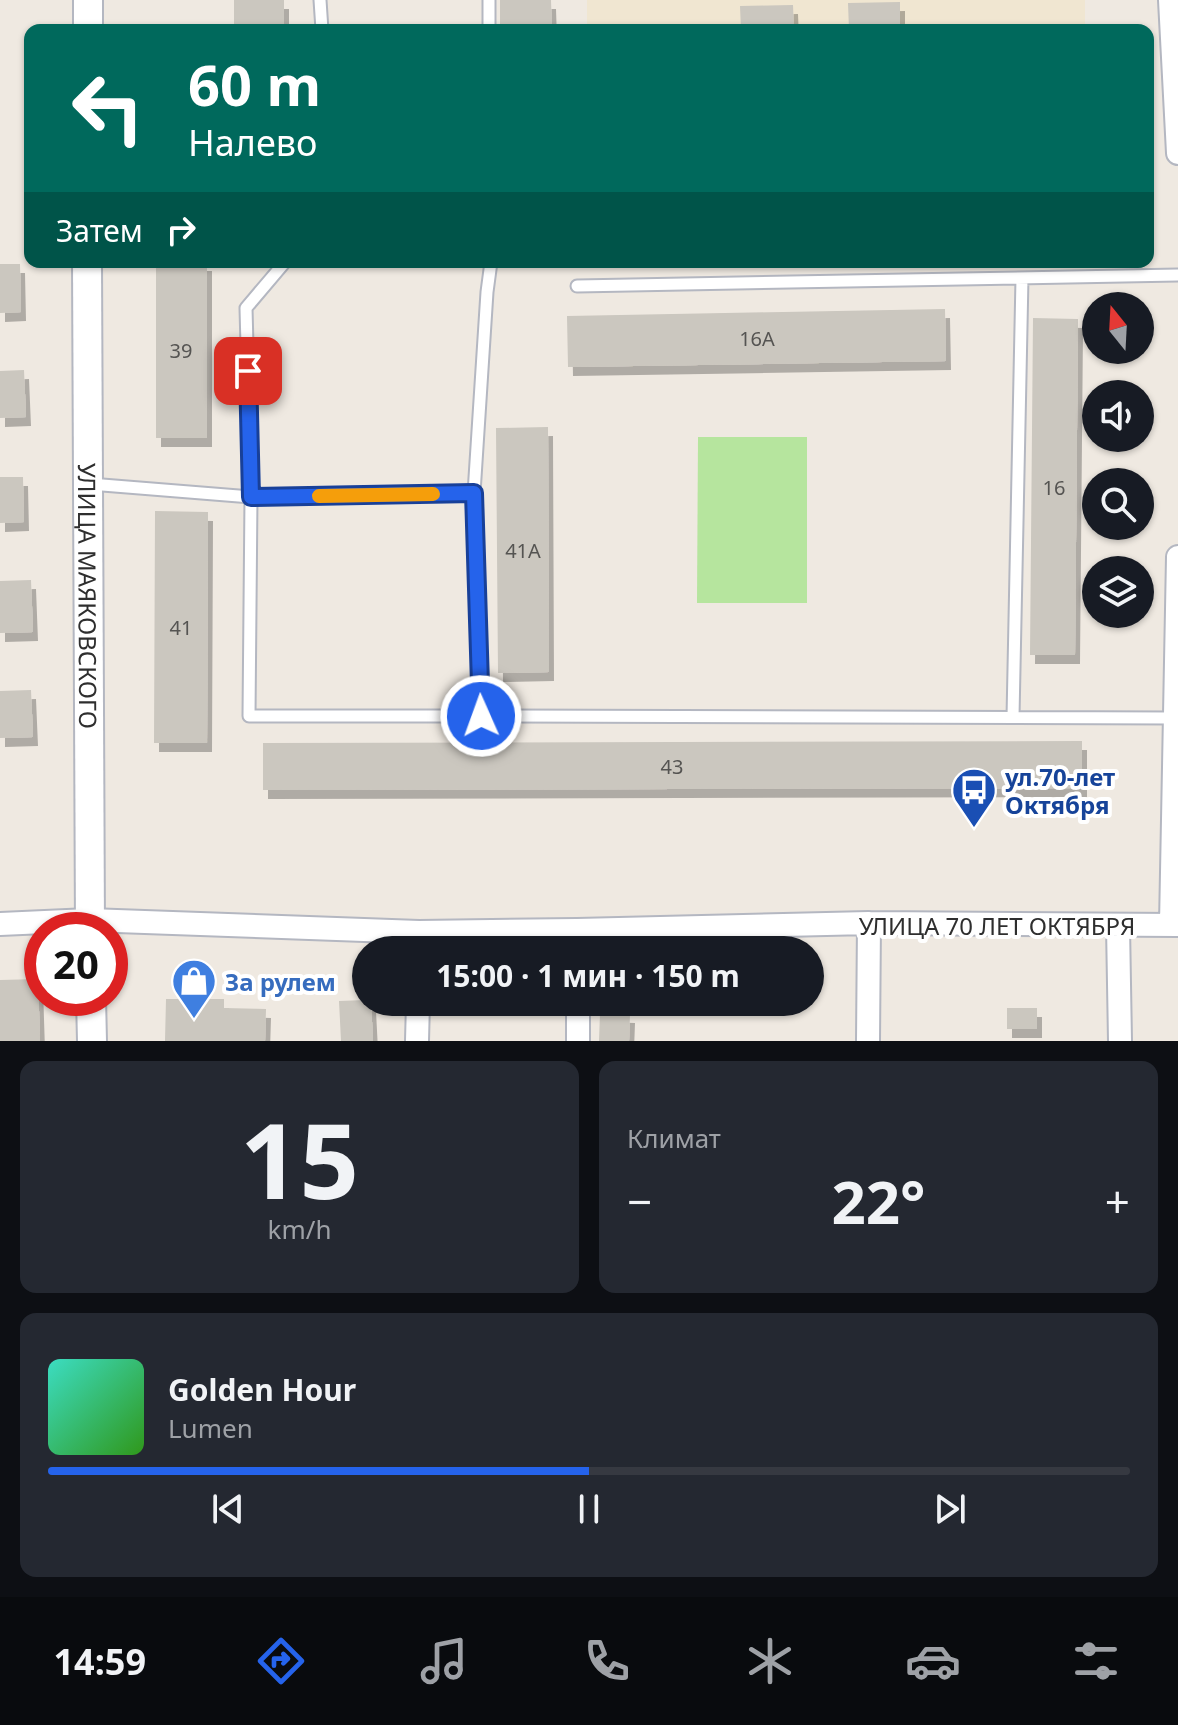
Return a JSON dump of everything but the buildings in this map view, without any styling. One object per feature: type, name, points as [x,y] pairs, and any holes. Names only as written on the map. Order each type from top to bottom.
[{"type":"street","points":[[88,0],[88,24]]},
{"type":"street","points":[[1170,0],[1178,153]]},
{"type":"street","name":"УЛИЦА МАЯКОВСКОГО","points":[[87,268],[89,912]]},
{"type":"street","points":[[1174,925],[1178,557]]},
{"type":"street","points":[[868,1041],[869,923]]},
{"type":"street","name":"УЛИЦА 70 ЛЕТ ОКТЯБРЯ","points":[[646,936],[869,923],[1174,925]]},
{"type":"street","name":"УЛИЦА 70 ЛЕТ ОКТЯБРЯ","points":[[0,924],[24,924]]},
{"type":"street","points":[[1118,926],[1120,1041]]},
{"type":"street","name":"УЛИЦА 70 ЛЕТ ОКТЯБРЯ","points":[[128,927],[352,938]]},
{"type":"street","points":[[91,1016],[92,1041]]},
{"type":"street","points":[[417,1041],[418,1016]]},
{"type":"street","points":[[578,1016],[578,1041]]},
{"type":"lane","points":[[320,0],[322,24]]},
{"type":"lane","points":[[489,0],[489,24]]},
{"type":"lane","points":[[280,268],[246,308],[251,497],[249,716],[1174,718]]},
{"type":"lane","points":[[481,716],[474,493],[490,268]]},
{"type":"lane","points":[[577,286],[1178,275]]},
{"type":"lane","points":[[1013,717],[1022,278]]},
{"type":"lane","points":[[87,484],[251,497],[474,493]]},
{"type":"shaded area","points":[[587,0],[1085,0],[1085,24],[587,24]]},
{"type":"green space","points":[[698,437],[807,437],[807,603],[697,603]]},
{"type":"slow traffic","points":[[319,496],[433,494]]},
{"type":"place","name":"ул.70-лет Октября","points":[[974,829]]},
{"type":"place","name":"За рулем","points":[[194,1020]]},
{"type":"route","points":[[248,371],[251,497],[474,493],[481,716]]}]
